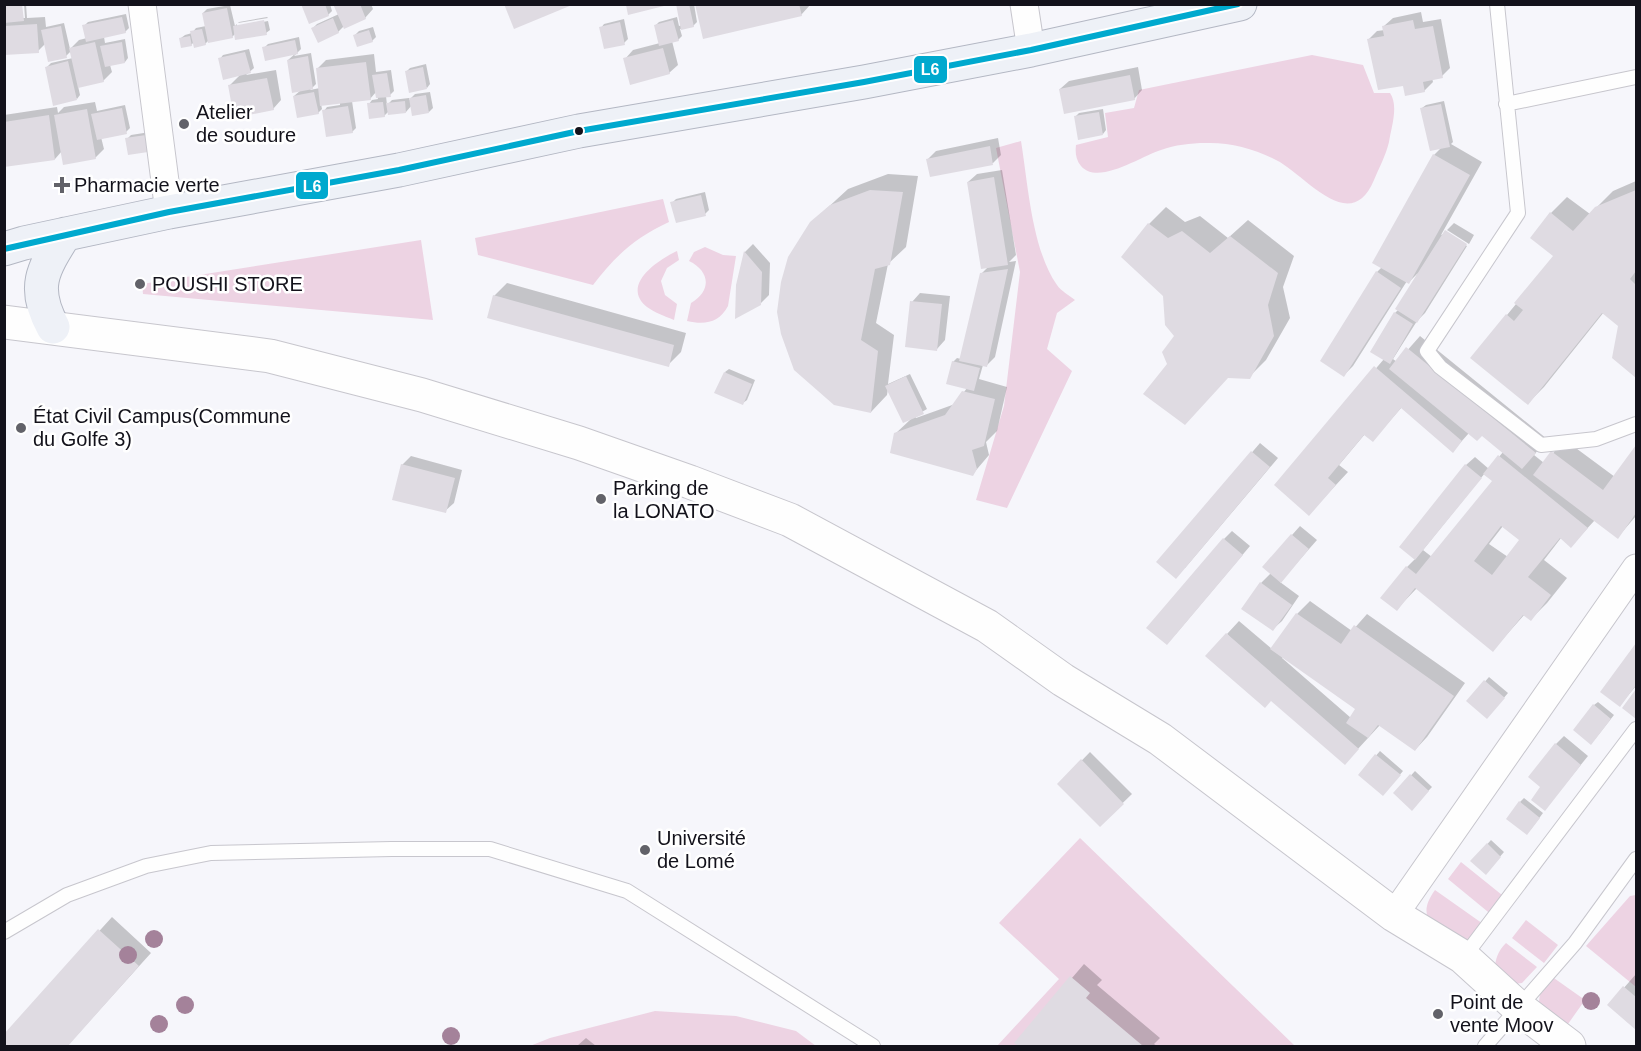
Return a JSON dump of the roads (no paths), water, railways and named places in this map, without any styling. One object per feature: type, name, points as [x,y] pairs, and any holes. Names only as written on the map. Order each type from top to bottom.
[{"type":"main road","points":[[11,245],[169,212],[399,170],[579,131],[864,82],[1031,50],[1240,4]]},
{"type":"main road","points":[[53,327],[45,312],[41,286],[45,266],[65,234]]},
{"type":"street","points":[[142,4],[169,212]]},
{"type":"street","points":[[1024,4],[1031,50]]},
{"type":"street","points":[[4,322],[270,356],[422,395],[579,443],[790,520],[987,626],[1063,680],[1160,739],[1394,915],[1463,957],[1519,1008],[1569,1047]]},
{"type":"street","points":[[1394,915],[1636,568]]},
{"type":"lane","points":[[1497,4],[1518,213],[1427,351],[1440,368],[1540,446],[1596,439],[1636,424]]},
{"type":"lane","points":[[1506,104],[1636,77]]},
{"type":"lane","points":[[1463,957],[1636,729]]},
{"type":"lane","points":[[4,932],[67,895],[146,866],[211,853],[490,849],[627,891],[873,1047]]},
{"type":"lane","points":[[1485,1047],[1575,943],[1636,859]]},
{"type":"place","name":"Atelier de soudure","points":[[184,124]]},
{"type":"place","name":"Pharmacie verte","points":[[62,185]]},
{"type":"place","name":"POUSHI STORE","points":[[140,284]]},
{"type":"place","name":"État Civil Campus(Commune du Golfe 3)","points":[[21,428]]},
{"type":"place","name":"Parking de la LONATO","points":[[601,499]]},
{"type":"place","name":"Université de Lomé","points":[[645,850]]},
{"type":"place","name":"Point de vente Moov","points":[[1438,1014]]}]
